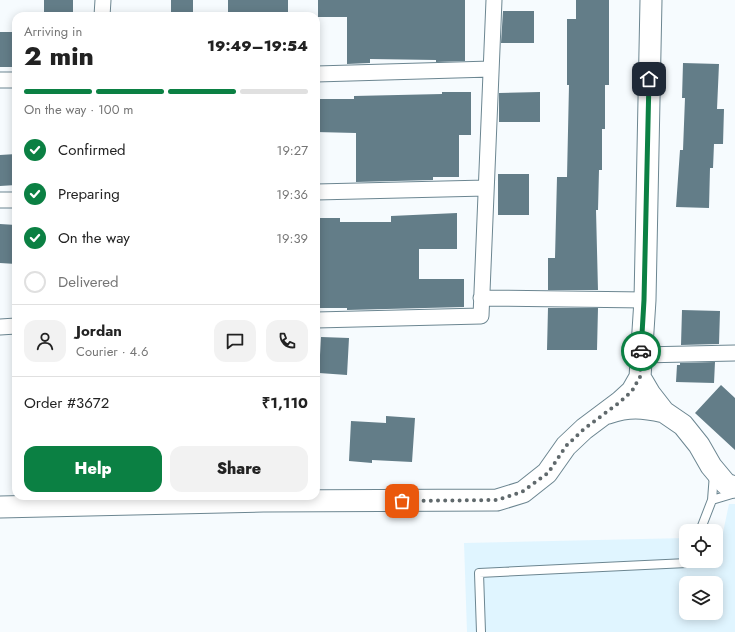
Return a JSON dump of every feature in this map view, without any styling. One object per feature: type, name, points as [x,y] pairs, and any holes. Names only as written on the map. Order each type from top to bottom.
[{"type":"street","points":[[102,12],[103,0]]},
{"type":"street","points":[[320,320],[481,316],[494,0]]},
{"type":"street","points":[[0,507],[85,501],[497,500],[522,492],[548,473],[566,446],[602,414],[632,391],[640,377],[644,300],[651,0]]},
{"type":"street","points":[[320,74],[491,69]]},
{"type":"street","points":[[0,80],[12,80]]},
{"type":"street","points":[[320,192],[486,188]]},
{"type":"street","points":[[0,200],[12,200]]},
{"type":"street","points":[[481,298],[644,300]]},
{"type":"street","points":[[0,327],[12,326]]},
{"type":"street","points":[[641,355],[735,353]]},
{"type":"street","points":[[640,377],[650,394],[664,412],[687,430],[699,444],[714,470],[726,484],[735,487]]},
{"type":"street","points":[[602,414],[623,408],[642,407],[664,412]]},
{"type":"lane","points":[[703,524],[712,500],[714,470]]},
{"type":"lane","points":[[712,500],[735,492]]},
{"type":"lane","points":[[481,632],[479,573],[679,564]]},
{"type":"shaded area","points":[[729,504],[735,504],[735,632],[467,632],[464,543],[679,538],[679,568],[723,568],[723,532]]},
{"type":"building","points":[[44,0],[73,0],[73,12],[44,12]]},
{"type":"building","points":[[171,0],[193,0],[193,12],[171,12]]},
{"type":"building","points":[[228,0],[288,0],[288,12],[228,12]]},
{"type":"building","points":[[318,0],[465,0],[465,61],[436,62],[436,60],[370,59],[370,63],[347,64],[347,17],[320,17],[320,12],[318,12]]},
{"type":"building","points":[[576,0],[609,0],[609,85],[605,85],[605,129],[602,129],[602,170],[599,170],[598,210],[596,210],[598,290],[548,290],[548,258],[555,258],[557,177],[567,177],[569,85],[567,85],[567,19],[576,19]]},
{"type":"building","points":[[503,11],[534,11],[534,43],[501,43]]},
{"type":"building","points":[[0,32],[12,32],[12,67],[0,67]]},
{"type":"building","points":[[683,63],[719,64],[717,109],[724,109],[723,144],[714,144],[713,168],[710,168],[709,208],[676,207],[680,150],[683,150],[685,98],[682,98]]},
{"type":"building","points":[[442,92],[471,92],[471,135],[459,135],[459,177],[433,177],[433,180],[356,182],[356,133],[320,132],[320,99],[354,99],[354,96],[442,94]]},
{"type":"building","points":[[540,92],[540,122],[499,122],[499,93]]},
{"type":"building","points":[[12,154],[12,185],[0,186],[0,155]]},
{"type":"building","points":[[498,174],[529,174],[529,215],[498,215]]},
{"type":"building","points":[[457,213],[457,249],[419,249],[419,279],[464,279],[464,307],[347,310],[347,308],[320,308],[320,218],[340,218],[340,222],[391,222],[391,216]]},
{"type":"building","points":[[0,224],[12,225],[12,264],[0,263]]},
{"type":"building","points":[[548,308],[598,308],[597,350],[547,350]]},
{"type":"building","points":[[682,310],[720,311],[719,344],[681,345]]},
{"type":"building","points":[[321,337],[349,338],[347,375],[320,373]]},
{"type":"building","points":[[715,362],[714,383],[676,382],[677,365],[680,365],[680,363]]},
{"type":"building","points":[[721,385],[735,398],[735,450],[695,413]]},
{"type":"building","points":[[386,416],[415,418],[412,462],[372,460],[372,463],[349,461],[351,421],[386,423]]},
{"type":"way so far","points":[[402,501],[448,502],[497,500],[522,492],[548,473],[566,446],[584,429],[632,391],[640,377],[641,351]]},
{"type":"route","points":[[641,351],[644,300],[649,79]]}]
